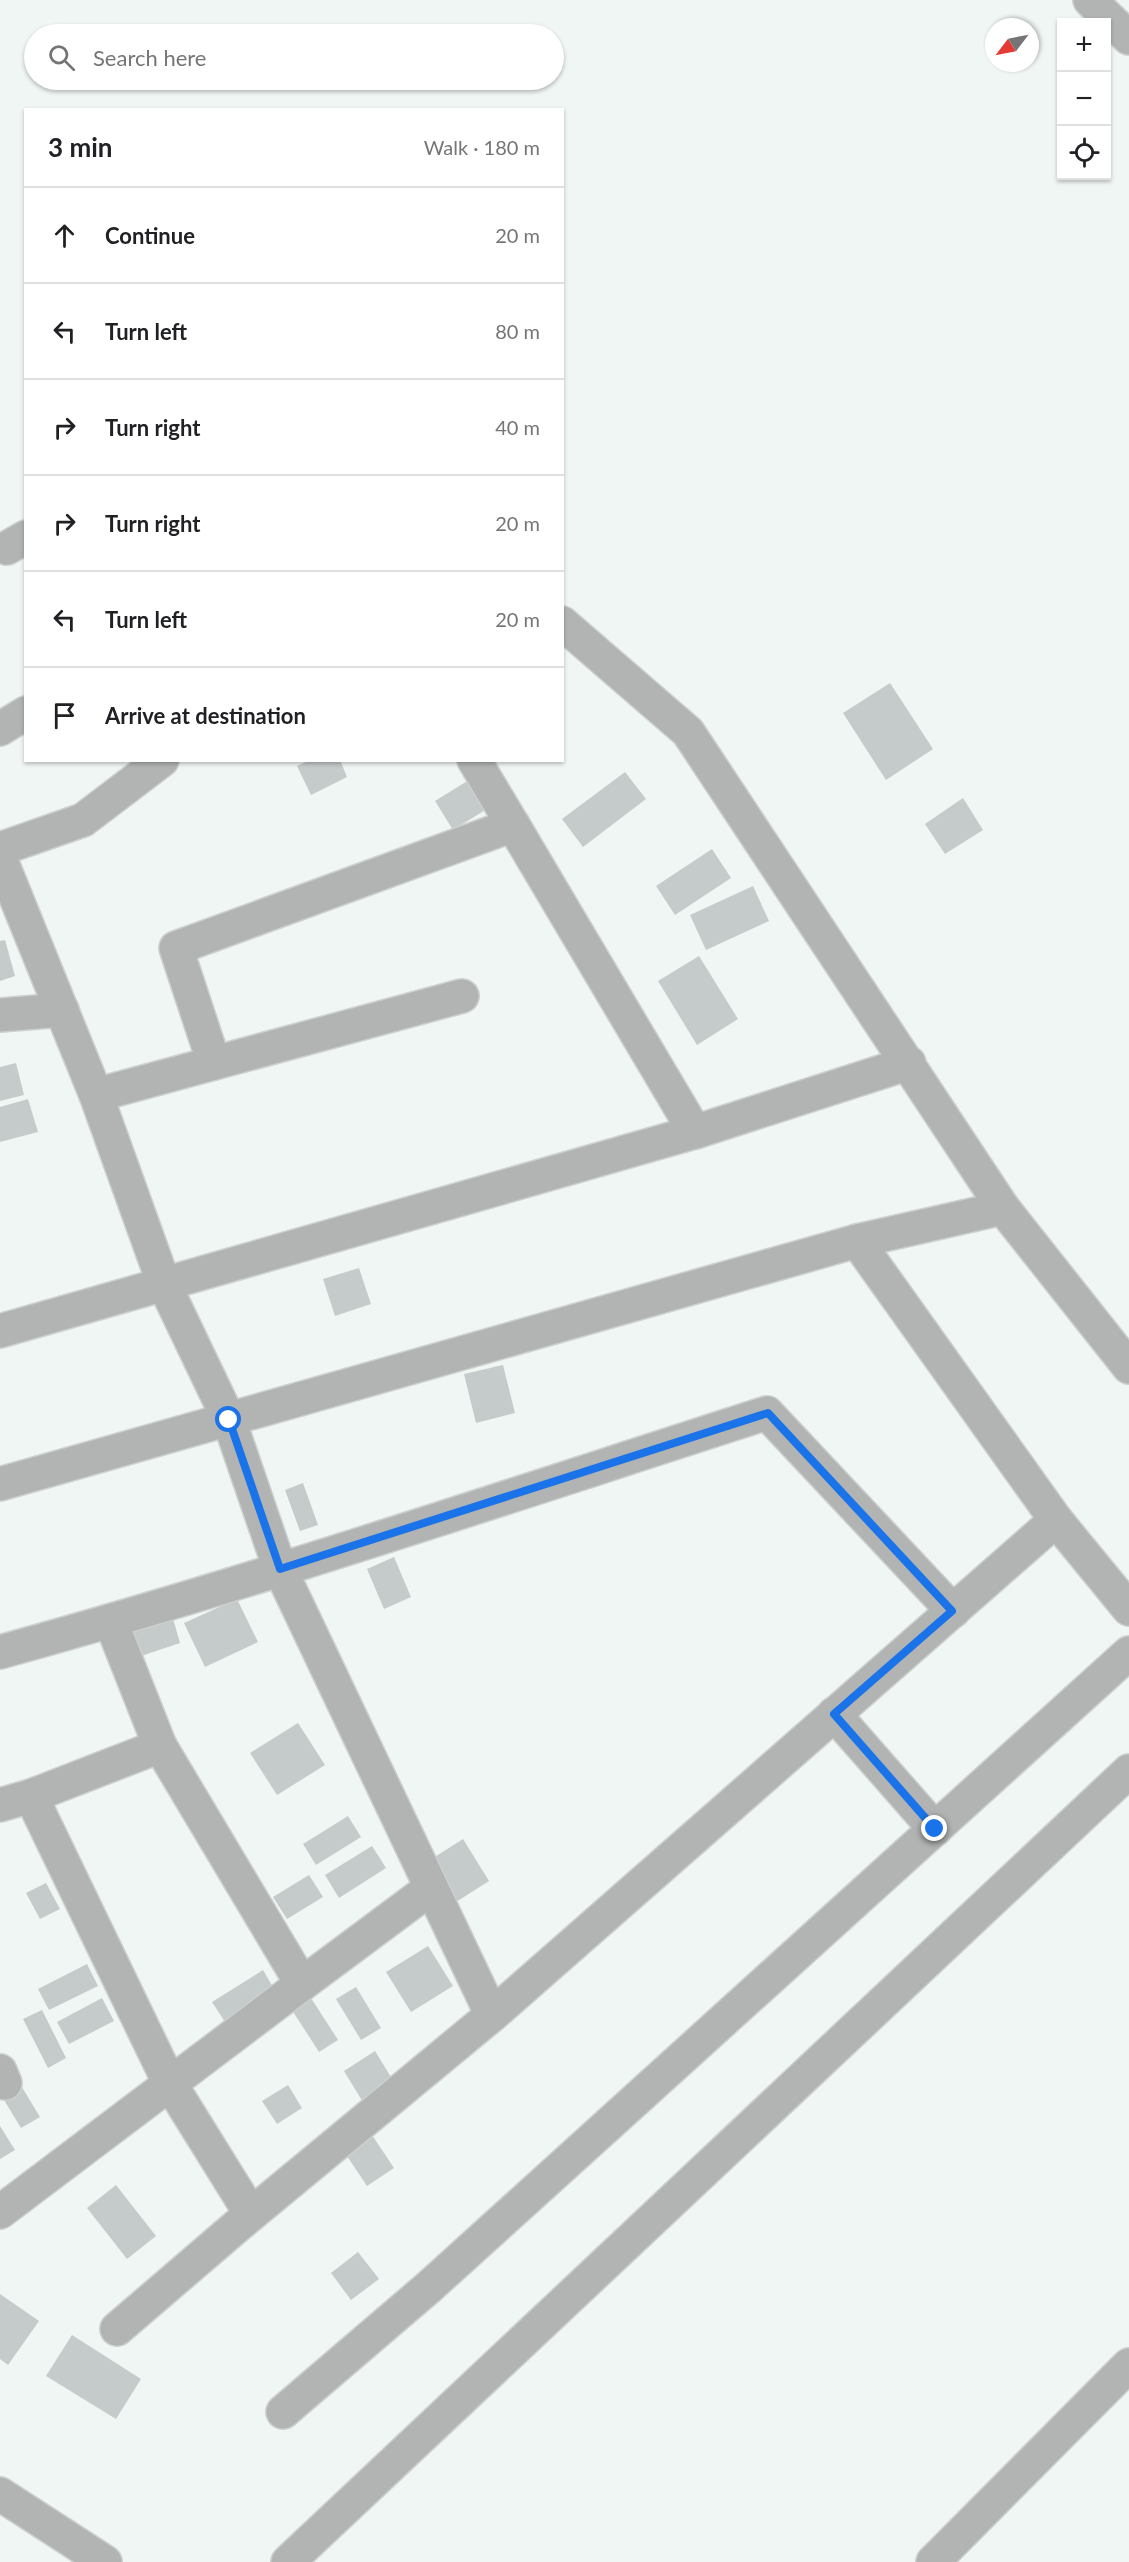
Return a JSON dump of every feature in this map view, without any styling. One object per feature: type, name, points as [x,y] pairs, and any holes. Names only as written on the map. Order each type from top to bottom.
[{"type":"lane","points":[[1090,0],[1129,38]]},
{"type":"lane","points":[[564,625],[688,732],[1003,1208],[1129,1367]]},
{"type":"lane","points":[[0,729],[24,714]]},
{"type":"lane","points":[[0,849],[83,820],[159,762]]},
{"type":"lane","points":[[475,762],[695,1132]]},
{"type":"lane","points":[[214,1063],[176,948],[513,825]]},
{"type":"lane","points":[[0,858],[96,1095],[164,1284],[229,1420],[280,1569],[492,2015]]},
{"type":"lane","points":[[96,1095],[462,996]]},
{"type":"lane","points":[[0,1015],[62,1010]]},
{"type":"lane","points":[[0,1331],[695,1132],[909,1064]]},
{"type":"lane","points":[[0,1485],[858,1241],[1003,1208]]},
{"type":"lane","points":[[858,1241],[1056,1520],[1129,1609]]},
{"type":"lane","points":[[0,1652],[111,1622],[768,1413],[952,1611]]},
{"type":"lane","points":[[117,2329],[251,2214],[492,2015],[1056,1520]]},
{"type":"lane","points":[[111,1622],[160,1746],[302,1984]]},
{"type":"lane","points":[[283,2412],[429,2287],[1129,1653]]},
{"type":"lane","points":[[834,1714],[935,1829]]},
{"type":"lane","points":[[0,1805],[31,1796],[160,1746]]},
{"type":"lane","points":[[288,2562],[1129,1771]]},
{"type":"lane","points":[[31,1796],[169,2082],[251,2214]]},
{"type":"lane","points":[[0,2212],[169,2082],[431,1888]]},
{"type":"lane","points":[[933,2562],[1129,2365]]},
{"type":"lane","points":[[0,2494],[105,2562]]},
{"type":"building","points":[[890,683],[933,749],[886,780],[843,713]]},
{"type":"building","points":[[306,762],[341,762],[347,777],[311,795],[297,766]]},
{"type":"building","points":[[625,772],[646,799],[583,847],[562,819]]},
{"type":"building","points":[[477,775],[495,804],[453,830],[435,801]]},
{"type":"building","points":[[963,798],[983,830],[945,854],[925,824]]},
{"type":"building","points":[[712,849],[731,878],[675,915],[656,886]]},
{"type":"building","points":[[753,886],[769,921],[706,950],[690,915]]},
{"type":"building","points":[[5,940],[15,976],[0,981],[0,941]]},
{"type":"building","points":[[699,956],[738,1019],[697,1045],[658,981]]},
{"type":"building","points":[[16,1063],[24,1095],[0,1101],[0,1067]]},
{"type":"building","points":[[28,1099],[38,1132],[0,1142],[0,1107]]},
{"type":"building","points":[[359,1268],[371,1304],[335,1316],[323,1279]]},
{"type":"building","points":[[503,1365],[515,1413],[476,1423],[464,1374]]},
{"type":"building","points":[[303,1483],[318,1525],[300,1531],[285,1490]]},
{"type":"building","points":[[394,1557],[411,1597],[384,1609],[367,1569]]},
{"type":"building","points":[[237,1599],[258,1642],[205,1667],[184,1623]]},
{"type":"building","points":[[172,1615],[180,1643],[138,1657],[130,1629]]},
{"type":"building","points":[[298,1723],[325,1765],[277,1795],[250,1753]]},
{"type":"building","points":[[348,1816],[361,1837],[316,1865],[303,1844]]},
{"type":"building","points":[[463,1839],[489,1881],[456,1902],[430,1860]]},
{"type":"building","points":[[372,1846],[386,1868],[339,1898],[325,1875]]},
{"type":"building","points":[[309,1875],[323,1897],[287,1919],[273,1897]]},
{"type":"building","points":[[46,1883],[60,1909],[40,1919],[26,1893]]},
{"type":"building","points":[[428,1946],[453,1986],[411,2012],[386,1972]]},
{"type":"building","points":[[87,1964],[98,1986],[49,2010],[38,1989]]},
{"type":"building","points":[[263,1970],[277,1994],[227,2025],[212,2002]]},
{"type":"building","points":[[356,1987],[381,2028],[361,2040],[336,1999]]},
{"type":"building","points":[[102,1998],[114,2021],[69,2044],[57,2022]]},
{"type":"building","points":[[311,1998],[338,2040],[319,2052],[292,2010]]},
{"type":"building","points":[[42,2010],[66,2058],[48,2068],[23,2019]]},
{"type":"building","points":[[375,2051],[397,2087],[366,2107],[344,2071]]},
{"type":"building","points":[[20,2084],[40,2117],[21,2128],[1,2095]]},
{"type":"building","points":[[288,2085],[302,2108],[277,2124],[262,2101]]},
{"type":"building","points":[[0,2126],[15,2150],[0,2159]]},
{"type":"building","points":[[372,2135],[394,2168],[367,2186],[345,2153]]},
{"type":"building","points":[[116,2185],[156,2236],[127,2259],[87,2208]]},
{"type":"building","points":[[358,2252],[379,2279],[351,2300],[331,2273]]},
{"type":"building","points":[[0,2294],[39,2321],[8,2365],[0,2359]]},
{"type":"building","points":[[72,2335],[141,2379],[116,2419],[46,2376]]},
{"type":"route","points":[[229,1420],[280,1569],[768,1413],[952,1611],[834,1714],[935,1829]]}]
